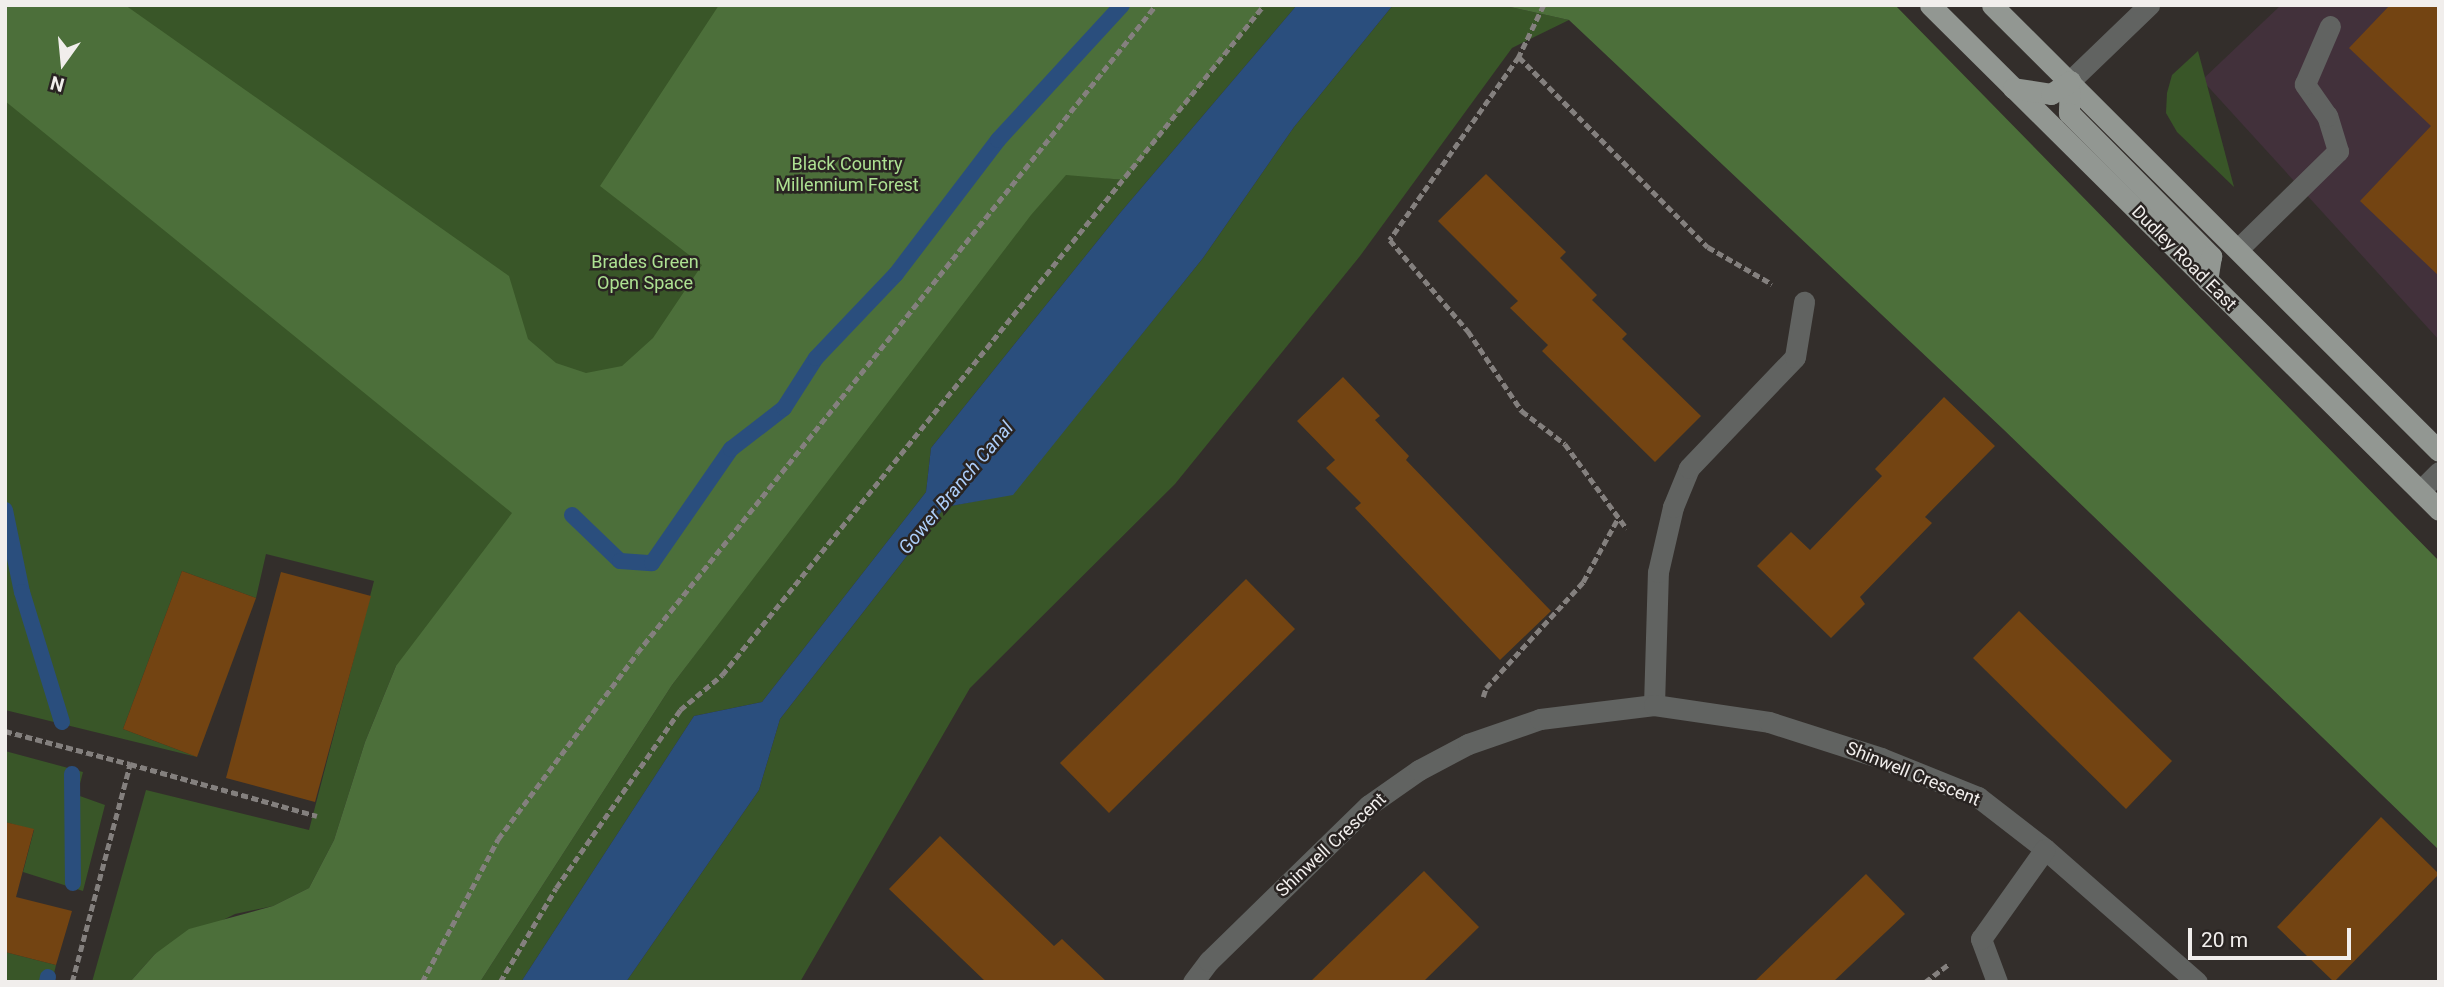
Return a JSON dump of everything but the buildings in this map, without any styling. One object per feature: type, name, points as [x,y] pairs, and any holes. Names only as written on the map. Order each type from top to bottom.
[{"type":"main road","name":"Dudley Road East","points":[[1930,5],[2439,509]]},
{"type":"main road","points":[[1992,5],[2439,451]]},
{"type":"main road","points":[[2013,88],[2052,94],[2070,81]]},
{"type":"main road","points":[[2070,81],[2070,113],[2211,256],[2207,281]]},
{"type":"street","points":[[2070,81],[2149,5]]},
{"type":"street","points":[[2238,249],[2338,151],[2327,116],[2305,84],[2330,26]]},
{"type":"street","points":[[1654,705],[1658,572],[1672,507],[1689,468],[1795,357],[1804,302]]},
{"type":"street","points":[[2420,491],[2439,472]]},
{"type":"street","name":"Shinwell Crescent","points":[[1193,982],[1209,961],[1369,805],[1419,770],[1468,744],[1539,719],[1654,705],[1769,722],[1881,758],[1978,797],[2045,849],[2197,982]]},
{"type":"street","points":[[1997,982],[1981,939],[2045,849]]},
{"type":"path","points":[[422,982],[498,839],[604,697],[754,504],[1156,5]]},
{"type":"path","points":[[500,982],[556,888],[680,710],[722,675],[1264,5]]},
{"type":"path","points":[[1544,5],[1519,57],[1391,240],[1468,331],[1522,411],[1565,444],[1658,572]]},
{"type":"path","points":[[1519,57],[1707,247],[1804,302]]},
{"type":"path","points":[[1468,744],[1486,688],[1583,582],[1618,518]]},
{"type":"path","points":[[5,731],[317,816]]},
{"type":"path","points":[[72,982],[130,764]]},
{"type":"shaded area","points":[[2281,5],[2439,5],[2439,340],[2202,80]]},
{"type":"green space","name":"Brades Green Open Space","points":[[5,5],[1212,5],[1066,174],[1125,180],[1264,5],[1297,5],[1120,213],[931,448],[926,492],[762,702],[694,716],[521,982],[480,982],[672,685],[700,648],[396,666],[365,742],[334,840],[309,888],[273,906],[235,914],[155,954],[130,982],[92,982],[146,790],[309,830],[374,581],[266,554],[256,598],[182,571],[123,729],[197,757],[5,710]]},
{"type":"green space","name":"Black Country Millennium Forest","points":[[7,5],[125,5],[509,276],[528,339],[556,363],[586,373],[622,366],[653,338],[702,265],[600,186],[719,5],[1264,5],[1125,180],[1066,175],[1031,215],[672,685],[480,982],[130,982],[155,954],[189,929],[273,906],[309,888],[334,840],[365,742],[396,666],[512,513],[5,101]]},
{"type":"green space","points":[[1393,5],[1501,5],[1569,20],[1512,48],[1360,256],[1175,484],[970,688],[800,982],[626,982],[759,790],[780,719],[945,507],[1013,494],[1203,258],[1294,127]]},
{"type":"green space","points":[[1501,5],[1895,5],[2439,561],[2439,850],[2003,429],[1569,20]]},
{"type":"green space","points":[[2198,51],[2234,187],[2177,132],[2166,113],[2167,93],[2172,75]]},
{"type":"green space","points":[[5,751],[83,772],[77,795],[105,805],[83,891],[23,872],[34,830],[5,822]]},
{"type":"green space","points":[[5,952],[56,965],[52,982],[5,982]]},
{"type":"water","name":"Gower Branch Canal","points":[[1297,5],[1393,5],[1294,127],[1203,258],[1013,495],[945,507],[780,719],[759,790],[626,982],[521,982],[694,716],[762,702],[926,492],[931,448],[1120,213]]},
{"type":"waterway","points":[[572,515],[620,561],[652,563],[731,449],[784,408],[816,358],[896,274],[998,140],[1122,5]]},
{"type":"waterway","points":[[5,510],[22,592],[62,722]]},
{"type":"waterway","points":[[72,774],[73,883]]},
{"type":"waterway","points":[[47,982],[48,977]]}]
